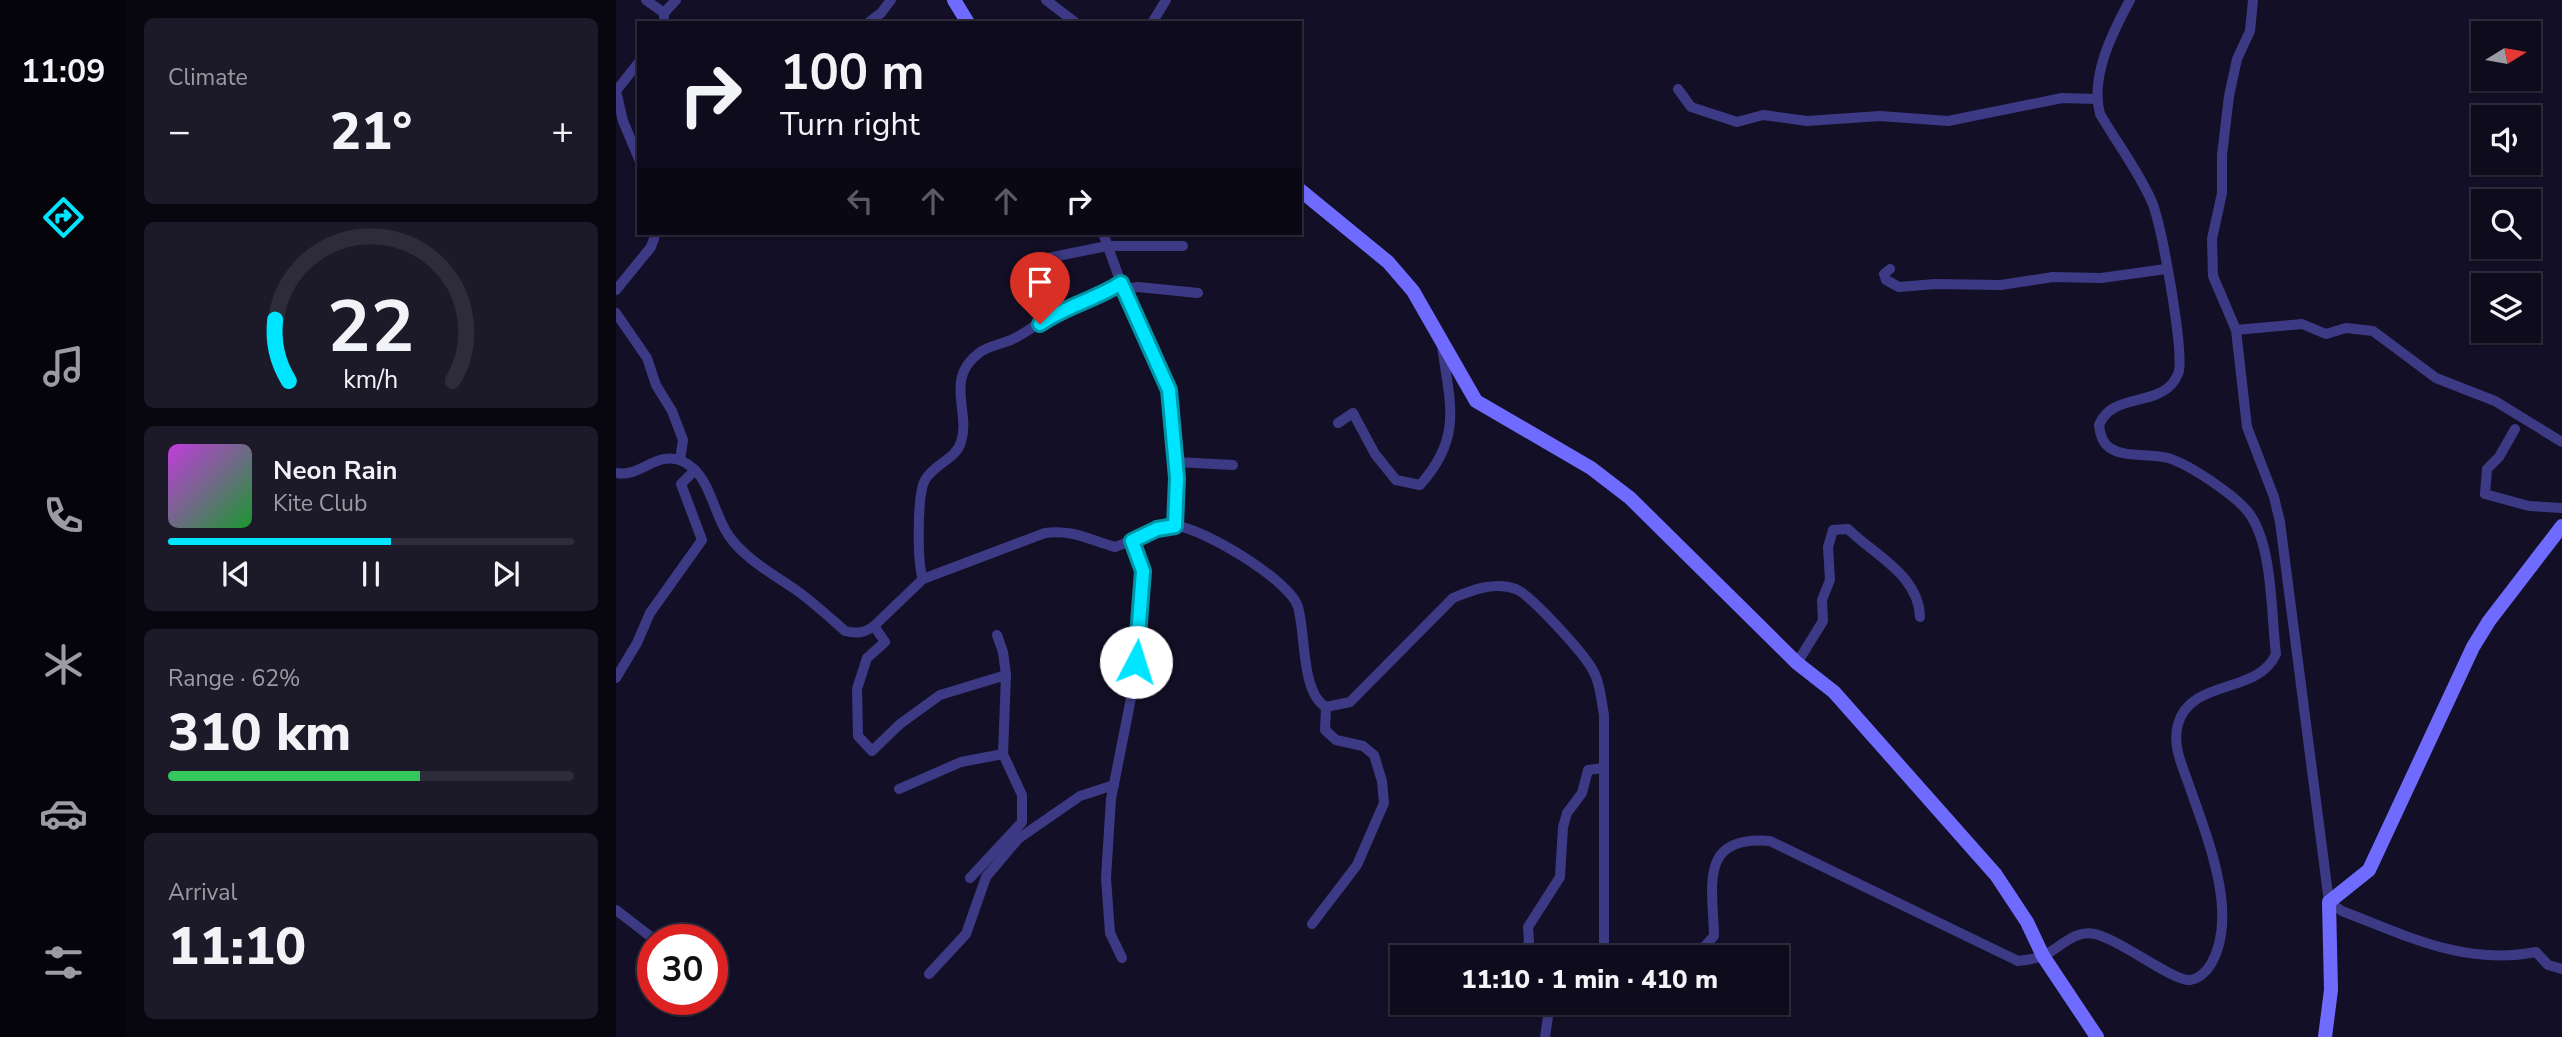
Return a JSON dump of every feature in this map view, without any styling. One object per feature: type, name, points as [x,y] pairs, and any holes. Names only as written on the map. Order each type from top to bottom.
[{"type":"main road","points":[[954,0],[967,21]]},
{"type":"main road","points":[[1302,192],[1388,262],[1413,290],[1476,401],[1591,468],[1630,498],[1797,663],[1834,692],[1996,875],[2026,922],[2043,956],[2097,1037]]},
{"type":"main road","points":[[2325,1037],[2331,990],[2329,902],[2369,870],[2473,647],[2489,621],[2562,526]]},
{"type":"street","points":[[646,0],[664,18],[676,0]]},
{"type":"street","points":[[870,21],[891,0]]},
{"type":"street","points":[[1046,0],[1073,21]]},
{"type":"street","points":[[1153,21],[1167,0]]},
{"type":"street","points":[[1706,945],[1714,936],[1711,875],[1720,855],[1729,845],[1746,839],[1770,841],[2018,961],[2043,956],[2078,934],[2092,933],[2119,942],[2177,977],[2191,980],[2204,974],[2212,963],[2221,929],[2223,901],[2212,857],[2175,745],[2178,723],[2186,708],[2203,694],[2249,680],[2271,666],[2276,654],[2266,565],[2260,532],[2251,515],[2232,498],[2178,462],[2170,458],[2117,452],[2106,447],[2101,436],[2099,425],[2112,408],[2160,392],[2171,386],[2178,374],[2178,347],[2161,229],[2151,201],[2100,114],[2096,99],[2101,71],[2130,0]]},
{"type":"street","points":[[2253,0],[2250,31],[2237,59],[2229,96],[2222,155],[2222,192],[2212,239],[2213,276],[2236,330],[2247,427],[2274,497],[2282,537],[2329,902],[2342,911],[2449,951],[2497,956],[2536,952],[2547,965],[2562,969]]},
{"type":"street","points":[[637,65],[616,91],[623,121],[637,154]]},
{"type":"street","points":[[1678,89],[1691,107],[1737,122],[1763,115],[1807,121],[1880,116],[1948,121],[2062,97],[2096,99]]},
{"type":"street","points":[[616,290],[651,247],[655,235]]},
{"type":"street","points":[[1104,235],[1122,286],[1169,390],[1178,506],[1175,526]]},
{"type":"street","points":[[1028,262],[1107,246],[1183,246]]},
{"type":"street","points":[[1890,269],[1884,274],[1886,280],[1899,287],[1935,284],[2001,285],[2053,277],[2101,278],[2166,270]]},
{"type":"street","points":[[923,579],[919,566],[919,497],[925,480],[961,445],[964,429],[958,395],[960,382],[973,359],[981,351],[1025,334],[1054,313],[1122,286],[1198,293]]},
{"type":"street","points":[[616,313],[647,358],[656,385],[671,411],[683,440],[680,460]]},
{"type":"street","points":[[2236,330],[2302,324],[2326,334],[2346,328],[2373,331],[2436,378],[2495,401],[2562,442]]},
{"type":"street","points":[[1338,423],[1353,413],[1374,454],[1396,480],[1420,485],[1440,464],[1452,426],[1441,338]]},
{"type":"street","points":[[2515,429],[2499,457],[2487,469],[2485,494],[2529,506],[2562,508]]},
{"type":"street","points":[[616,472],[633,472],[654,461],[680,460],[695,470],[703,479],[729,537],[845,631],[865,632],[923,579],[1045,533],[1062,530],[1079,533],[1115,547],[1157,529],[1175,526],[1194,531],[1277,580],[1292,594],[1298,605],[1311,691],[1318,702],[1326,707],[1350,702],[1453,598],[1474,589],[1508,587],[1529,597],[1591,668],[1604,715],[1604,945]]},
{"type":"street","points":[[1176,462],[1233,465]]},
{"type":"street","points":[[617,674],[650,612],[702,540],[681,484],[695,470]]},
{"type":"street","points":[[1797,663],[1823,621],[1822,600],[1830,580],[1828,547],[1833,530],[1848,529],[1883,561],[1897,569],[1912,588],[1920,604],[1920,617]]},
{"type":"street","points":[[1122,958],[1110,933],[1106,906],[1114,785],[1133,688],[1143,571],[1132,541]]},
{"type":"street","points":[[874,626],[885,642],[867,658],[857,689],[858,736],[872,751],[900,724],[940,695],[1006,675]]},
{"type":"street","points":[[970,878],[1022,822],[1022,795],[1003,754],[1006,675],[1003,652],[997,635]]},
{"type":"street","points":[[1312,924],[1357,865],[1384,803],[1382,781],[1374,755],[1363,746],[1329,737],[1325,730],[1326,707]]},
{"type":"street","points":[[899,789],[961,762],[1003,754]]},
{"type":"street","points":[[1528,945],[1528,928],[1560,877],[1560,839],[1567,813],[1582,793],[1588,770],[1604,768]]},
{"type":"street","points":[[929,974],[966,934],[986,877],[1018,839],[1080,796],[1114,785]]},
{"type":"street","points":[[616,910],[637,926]]},
{"type":"street","points":[[1545,1037],[1548,1015]]},
{"type":"route","points":[[1040,324],[1054,313],[1102,295],[1121,283],[1169,390],[1178,506],[1175,526],[1157,529],[1132,541],[1143,571],[1136,662]]}]
